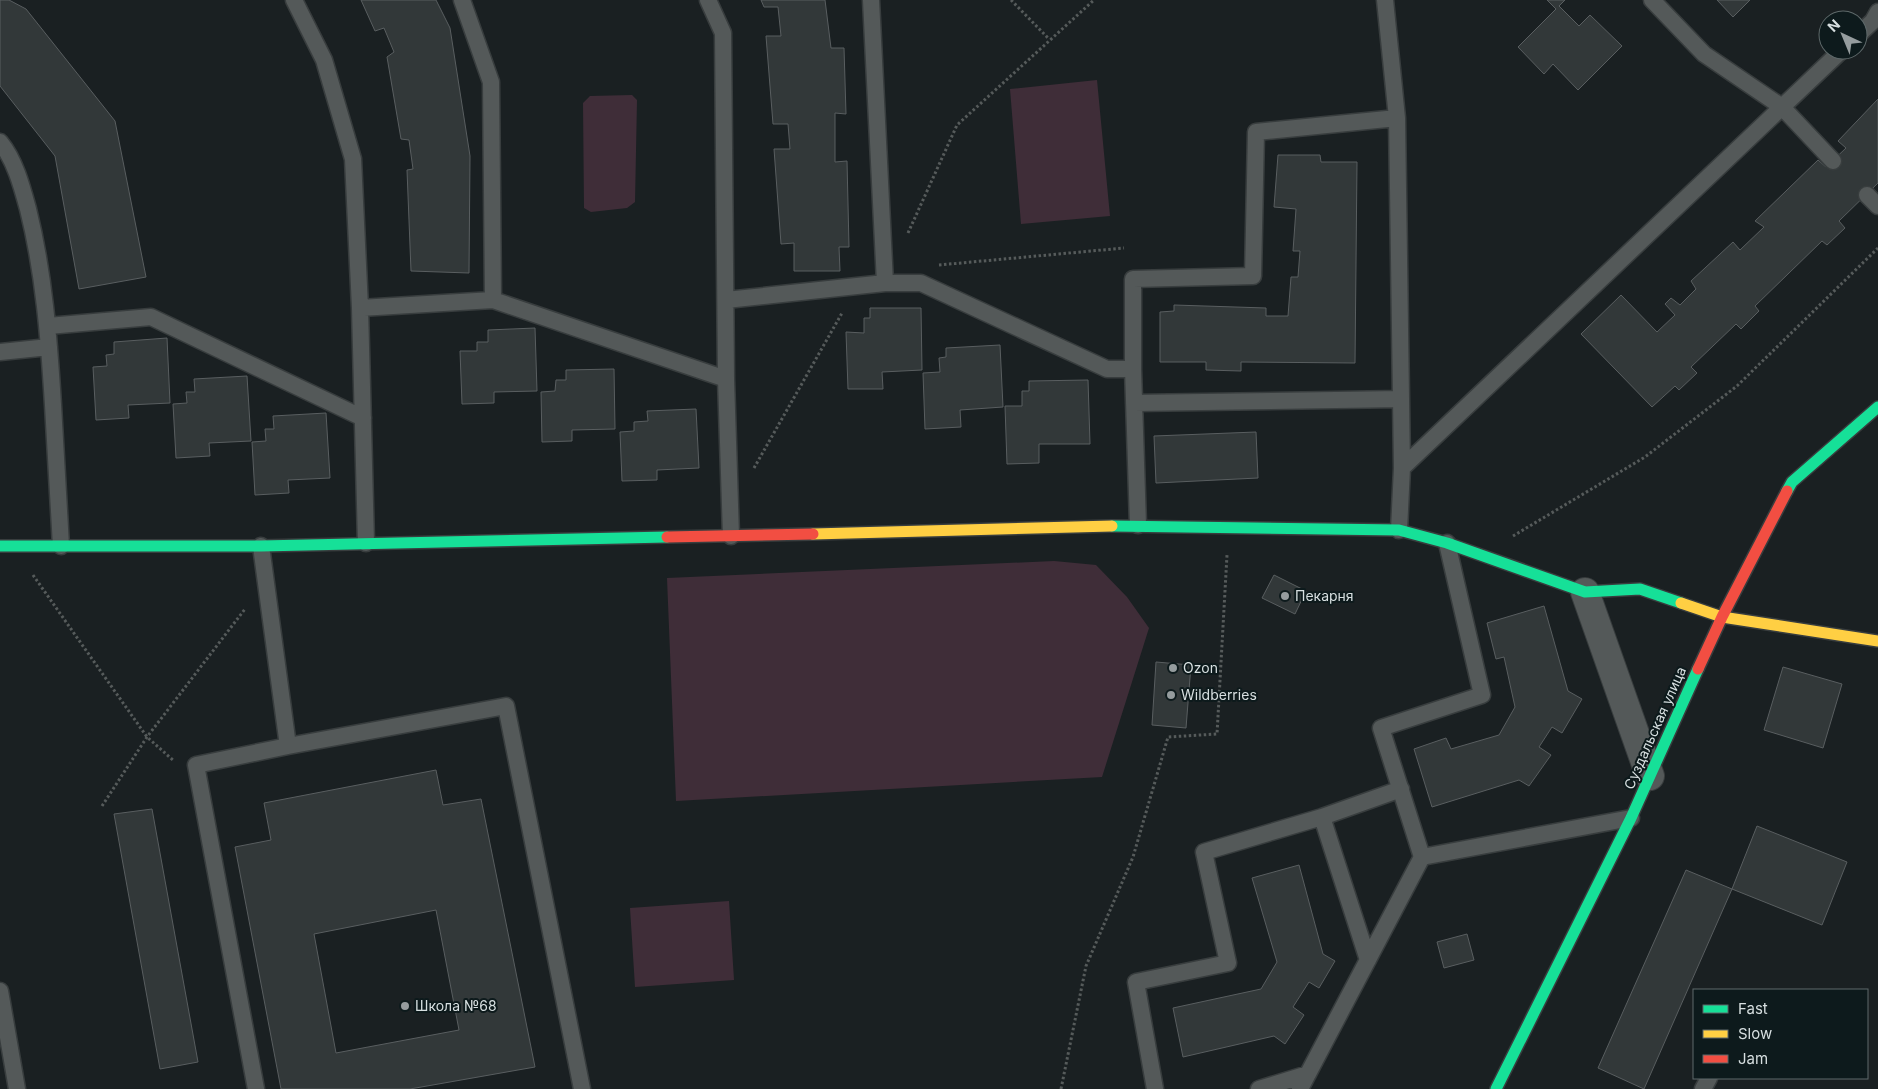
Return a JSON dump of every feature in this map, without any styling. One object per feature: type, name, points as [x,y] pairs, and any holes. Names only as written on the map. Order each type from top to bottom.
[{"type":"street","name":"Суздальская улица","points":[[1499,1088],[1631,818],[1722,617],[1792,482],[1878,407]]},
{"type":"street","points":[[0,546],[262,546],[1138,525],[1399,530],[1447,544],[1585,592],[1640,589],[1722,617],[1878,641]]},
{"type":"street","points":[[1585,592],[1650,776]]},
{"type":"lane","points":[[294,0],[324,60],[353,159],[360,308],[366,543]]},
{"type":"lane","points":[[462,0],[491,82],[493,300]]},
{"type":"lane","points":[[708,0],[723,33],[726,378],[731,536]]},
{"type":"lane","points":[[871,0],[885,283]]},
{"type":"lane","points":[[1385,0],[1397,118],[1402,468],[1399,530]]},
{"type":"lane","points":[[1652,0],[1704,54],[1782,107],[1833,161]]},
{"type":"lane","points":[[1868,26],[1878,12]]},
{"type":"lane","points":[[1402,468],[1831,60]]},
{"type":"lane","points":[[1138,525],[1133,369],[1133,279],[1252,276],[1256,132],[1397,118]]},
{"type":"lane","points":[[0,142],[6,149],[22,187],[31,222],[48,326],[61,546]]},
{"type":"lane","points":[[726,300],[885,283],[921,283],[1107,369],[1133,369]]},
{"type":"lane","points":[[360,308],[493,300],[726,378]]},
{"type":"lane","points":[[48,326],[151,317],[363,418]]},
{"type":"lane","points":[[0,352],[49,347]]},
{"type":"lane","points":[[1134,403],[1401,399]]},
{"type":"lane","points":[[1300,1089],[1422,857],[1382,728],[1482,695],[1447,544]]},
{"type":"lane","points":[[262,546],[288,746]]},
{"type":"lane","points":[[256,1089],[196,764],[506,706],[582,1089]]},
{"type":"lane","points":[[1155,1089],[1136,982],[1228,962],[1204,852],[1322,817],[1401,789]]},
{"type":"lane","points":[[1322,817],[1368,960]]},
{"type":"lane","points":[[1422,857],[1631,818]]},
{"type":"lane","points":[[0,991],[17,1089]]},
{"type":"lane","points":[[1259,1089],[1308,1074]]},
{"type":"path","points":[[1011,0],[1049,39]]},
{"type":"path","points":[[905,239],[957,125],[1049,39],[1094,0]]},
{"type":"path","points":[[931,265],[1124,248]]},
{"type":"path","points":[[1480,555],[1645,457],[1737,386],[1878,248]]},
{"type":"path","points":[[730,509],[858,286]]},
{"type":"path","points":[[61,546],[45,558],[33,575],[147,737],[199,782]]},
{"type":"path","points":[[1061,1089],[1086,966],[1133,857],[1168,737],[1217,734],[1227,555]]},
{"type":"path","points":[[102,806],[147,737],[266,583]]},
{"type":"shaded area","points":[[1097,80],[1110,216],[1021,224],[1010,89]]},
{"type":"shaded area","points":[[632,95],[637,100],[635,202],[627,208],[591,212],[584,208],[583,103],[590,96]]},
{"type":"shaded area","points":[[1054,561],[1096,565],[1127,597],[1149,628],[1102,777],[676,801],[667,578]]},
{"type":"shaded area","points":[[729,901],[734,980],[635,987],[630,908]]},
{"type":"building","points":[[0,0],[9,0],[26,9],[115,121],[146,277],[79,289],[55,156],[0,86]]},
{"type":"building","points":[[361,0],[436,0],[450,28],[470,156],[469,273],[411,271],[407,170],[413,169],[409,140],[401,139],[387,57],[394,52],[384,28],[375,31]]},
{"type":"building","points":[[761,0],[825,0],[831,48],[844,48],[846,114],[835,113],[835,162],[847,161],[849,247],[839,247],[840,271],[794,271],[794,243],[781,244],[774,149],[790,149],[788,124],[773,124],[766,36],[781,36],[778,7],[764,7]]},
{"type":"building","points":[[1547,0],[1565,0],[1559,6],[1579,26],[1590,15],[1622,46],[1578,90],[1553,64],[1544,74],[1518,47],[1556,9]]},
{"type":"building","points":[[1717,0],[1750,0],[1733,17]]},
{"type":"building","points":[[1878,99],[1878,183],[1839,221],[1845,228],[1827,245],[1822,241],[1755,306],[1759,311],[1741,329],[1736,324],[1691,367],[1697,373],[1679,390],[1675,386],[1652,407],[1581,334],[1621,295],[1657,332],[1675,315],[1665,304],[1671,298],[1680,305],[1696,289],[1691,281],[1733,242],[1740,250],[1764,227],[1755,221],[1818,160],[1826,167],[1846,148],[1838,141]]},
{"type":"building","points":[[1278,155],[1320,155],[1321,162],[1357,162],[1355,363],[1241,362],[1241,371],[1206,370],[1206,362],[1160,362],[1160,312],[1174,311],[1174,305],[1266,308],[1266,316],[1288,316],[1291,277],[1298,277],[1300,251],[1293,251],[1296,209],[1274,207]]},
{"type":"building","points":[[870,308],[921,308],[922,370],[882,372],[883,389],[848,389],[846,332],[864,333],[864,318],[870,318]]},
{"type":"building","points":[[535,328],[537,391],[494,392],[494,403],[462,404],[460,351],[477,351],[477,342],[488,342],[488,330]]},
{"type":"building","points":[[167,338],[170,403],[128,405],[129,418],[96,420],[93,367],[107,366],[106,355],[114,354],[114,342]]},
{"type":"building","points":[[1000,345],[1003,407],[960,410],[961,427],[925,429],[923,373],[940,372],[939,358],[946,357],[946,348]]},
{"type":"building","points":[[614,369],[615,429],[572,430],[572,441],[542,442],[541,392],[555,391],[556,380],[566,380],[566,370]]},
{"type":"building","points":[[247,376],[251,441],[209,443],[210,456],[176,458],[173,404],[187,403],[186,392],[195,392],[194,379]]},
{"type":"building","points":[[1088,380],[1090,444],[1039,444],[1039,463],[1007,464],[1005,406],[1022,406],[1022,391],[1029,391],[1029,381]]},
{"type":"building","points":[[696,409],[699,468],[657,470],[657,480],[622,481],[620,432],[634,431],[634,422],[648,421],[647,411]]},
{"type":"building","points":[[326,413],[330,478],[288,480],[289,493],[255,495],[252,442],[266,441],[265,429],[274,429],[273,416]]},
{"type":"building","points":[[1256,432],[1258,478],[1156,483],[1154,436]]},
{"type":"building","points":[[1274,575],[1306,591],[1295,614],[1262,598]]},
{"type":"building","points":[[1544,606],[1568,691],[1582,699],[1562,733],[1552,727],[1539,747],[1551,755],[1529,786],[1519,780],[1432,807],[1414,749],[1446,738],[1451,749],[1499,735],[1515,707],[1504,657],[1496,659],[1487,623]]},
{"type":"building","name":"Wildberries","points":[[1156,662],[1191,665],[1186,728],[1152,725]]},
{"type":"building","points":[[1783,667],[1842,684],[1823,748],[1764,730]]},
{"type":"building","points":[[436,770],[443,805],[481,799],[535,1067],[410,1089],[281,1089],[235,847],[271,840],[264,803]],"holes":[[[436,910],[459,1030],[336,1053],[314,934]]]},
{"type":"building","points":[[152,809],[198,1062],[160,1069],[114,814]]},
{"type":"building","points":[[1757,826],[1847,862],[1822,925],[1732,889]]},
{"type":"building","points":[[1299,865],[1323,954],[1335,961],[1319,988],[1309,982],[1293,1007],[1304,1015],[1285,1044],[1274,1036],[1183,1057],[1173,1008],[1261,989],[1277,962],[1252,878]]},
{"type":"building","points":[[1686,870],[1732,889],[1644,1089],[1598,1068]]},
{"type":"building","points":[[1467,934],[1474,960],[1444,968],[1437,942]]},
{"type":"traffic: fast","points":[[1787,491],[1792,482],[1878,407]]},
{"type":"traffic: fast","points":[[1112,526],[1399,530],[1447,543],[1585,592],[1640,589],[1681,603]]},
{"type":"traffic: fast","points":[[0,546],[261,546],[667,537]]},
{"type":"traffic: fast","points":[[1496,1089],[1631,818],[1698,669]]},
{"type":"traffic: slow","points":[[813,534],[1112,526]]},
{"type":"traffic: slow","points":[[1681,603],[1722,617],[1878,641]]},
{"type":"traffic: jam","points":[[1698,669],[1722,617],[1787,491]]},
{"type":"traffic: jam","points":[[667,537],[813,534]]},
{"type":"place","name":"Пекарня","points":[[1285,596]]},
{"type":"place","name":"Ozon","points":[[1173,668]]},
{"type":"place","name":"Wildberries","points":[[1171,695]]},
{"type":"place","name":"Школа №68","points":[[405,1006]]}]
